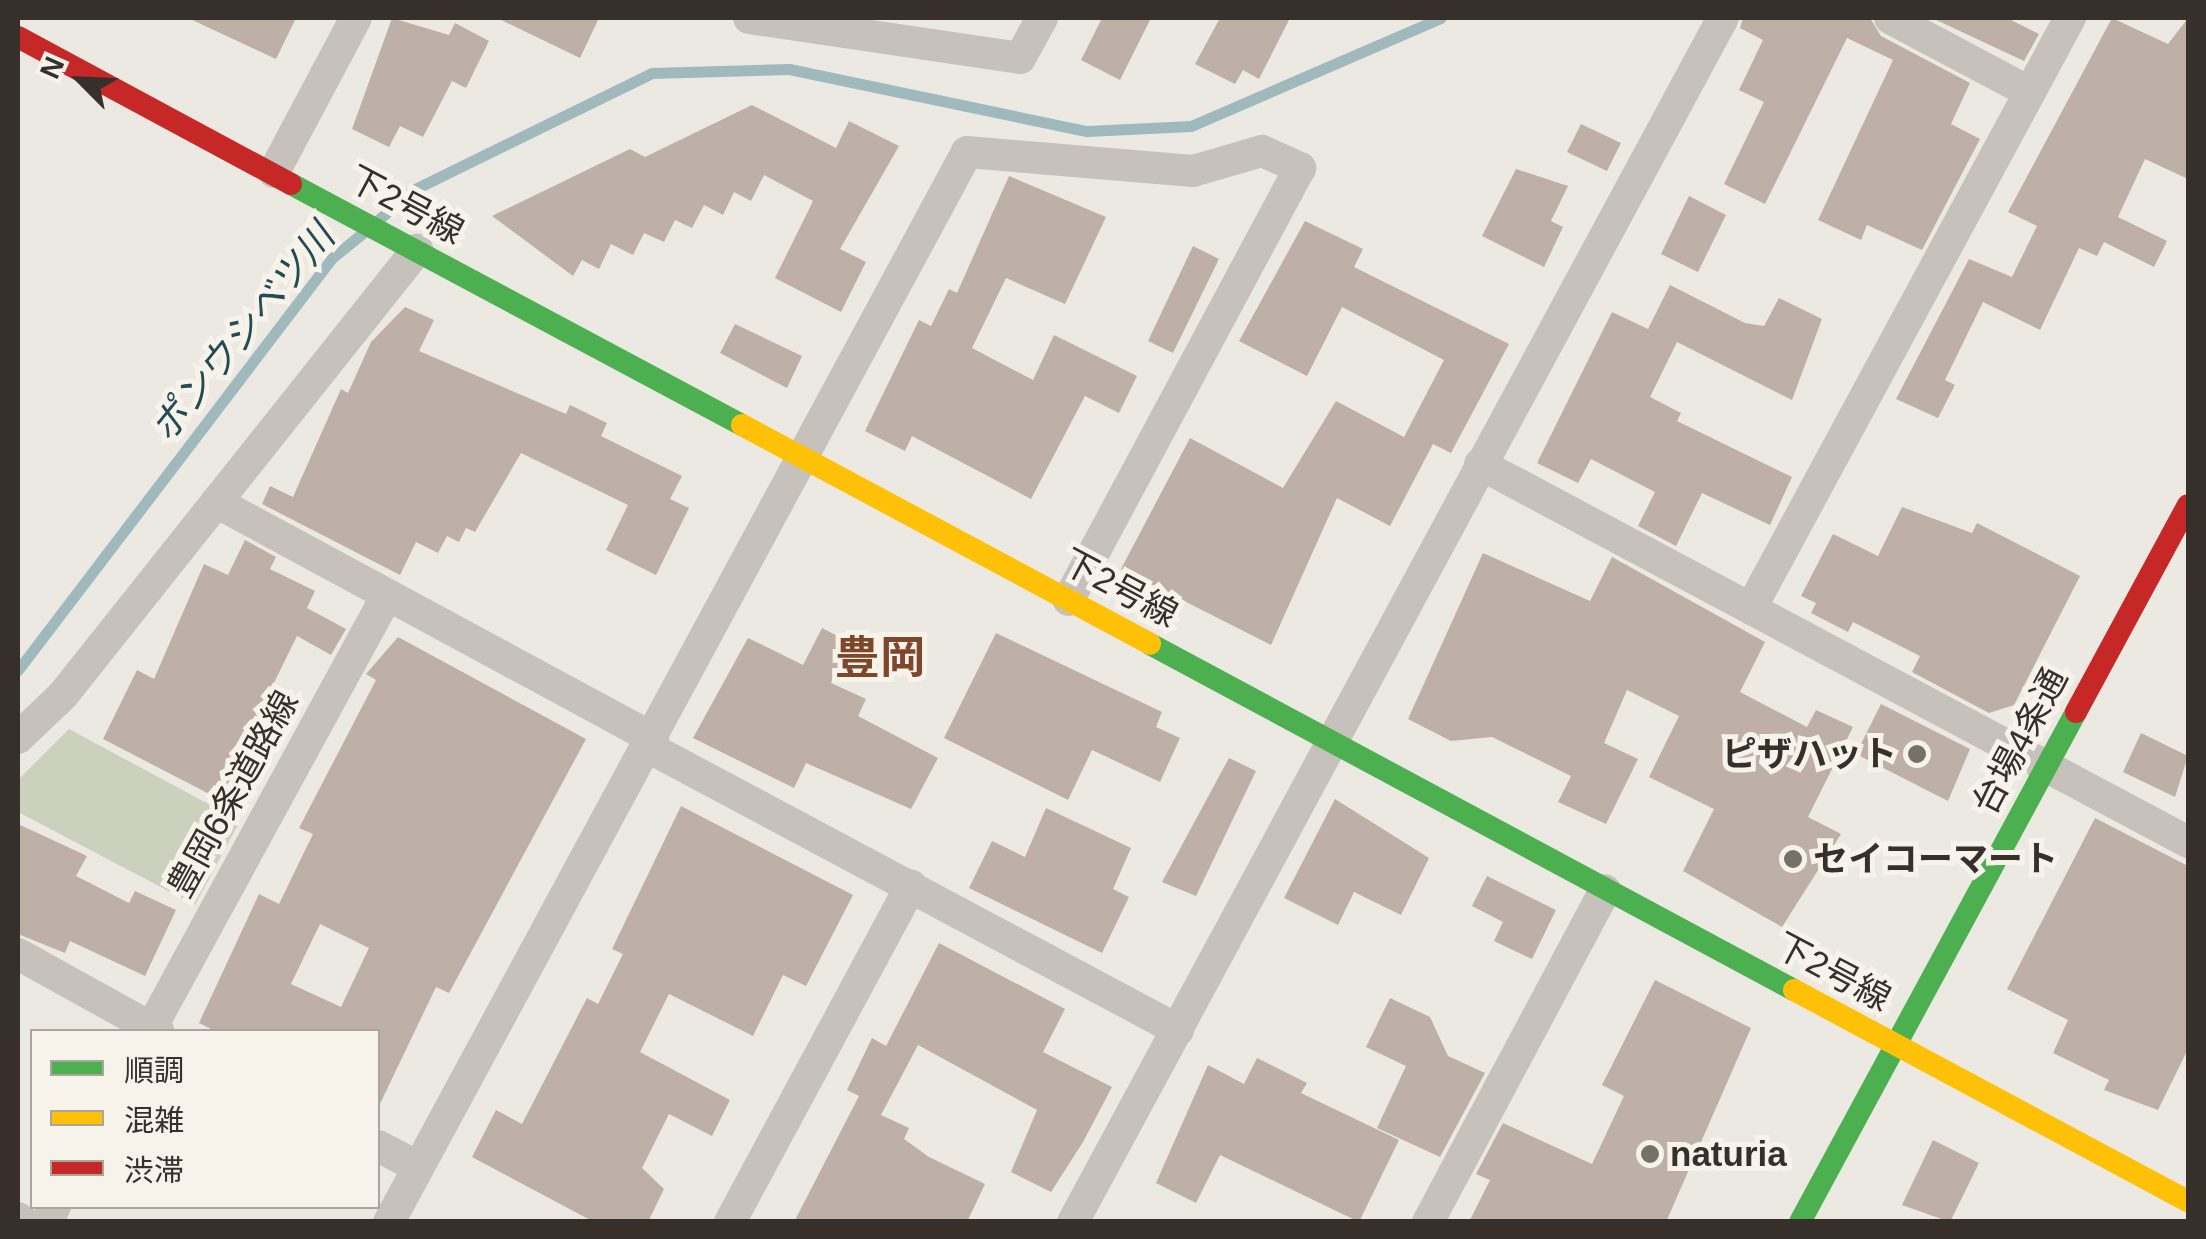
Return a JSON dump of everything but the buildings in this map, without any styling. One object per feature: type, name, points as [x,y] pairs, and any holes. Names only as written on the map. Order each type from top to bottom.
[{"type":"street","points":[[274,172],[356,18]]},
{"type":"street","points":[[749,18],[1020,58],[1042,18]]},
{"type":"street","points":[[1073,1222],[1329,741],[1723,18]]},
{"type":"street","points":[[1890,18],[2029,92]]},
{"type":"street","points":[[1751,608],[2070,18]]},
{"type":"street","name":"下2号線","points":[[18,38],[2188,1201]]},
{"type":"street","points":[[389,1222],[967,152],[1194,171],[1262,151],[1300,168],[1068,600]]},
{"type":"street","points":[[18,738],[63,695],[216,502],[406,244]]},
{"type":"street","points":[[1480,464],[2188,842]]},
{"type":"street","points":[[216,502],[1178,1030]]},
{"type":"street","name":"台場4条通","points":[[1800,1222],[2188,505]]},
{"type":"street","name":"豊岡6条道路線","points":[[154,1029],[387,596]]},
{"type":"street","points":[[730,1222],[910,886]]},
{"type":"street","points":[[1428,1222],[1606,890]]},
{"type":"street","points":[[18,954],[151,1029]]},
{"type":"street","points":[[380,1147],[418,1167]]},
{"type":"green space","points":[[69,729],[240,821],[195,905],[18,812],[18,780]]},
{"type":"waterway","name":"ポンウシベツ川","points":[[378,220],[413,190],[652,73],[789,69],[1087,131],[1191,126],[1441,18]]},
{"type":"waterway","name":"ポンウシベツ川","points":[[18,670],[332,258],[364,232]]},
{"type":"traffic: fast","points":[[291,184],[742,425]]},
{"type":"traffic: fast","points":[[1150,644],[1794,990]]},
{"type":"traffic: fast","points":[[1800,1222],[2076,712]]},
{"type":"traffic: slow","points":[[742,425],[1150,644]]},
{"type":"traffic: slow","points":[[1794,990],[2188,1201]]},
{"type":"traffic: jam","points":[[18,37],[291,184]]},
{"type":"traffic: jam","points":[[2076,712],[2188,505]]},
{"type":"place","name":"ピザハット","points":[[1917,754]]},
{"type":"place","name":"セイコーマート","points":[[1793,859]]},
{"type":"place","name":"naturia","points":[[1650,1154]]},
{"type":"district","name":"豊岡","points":[[880,658]]}]
